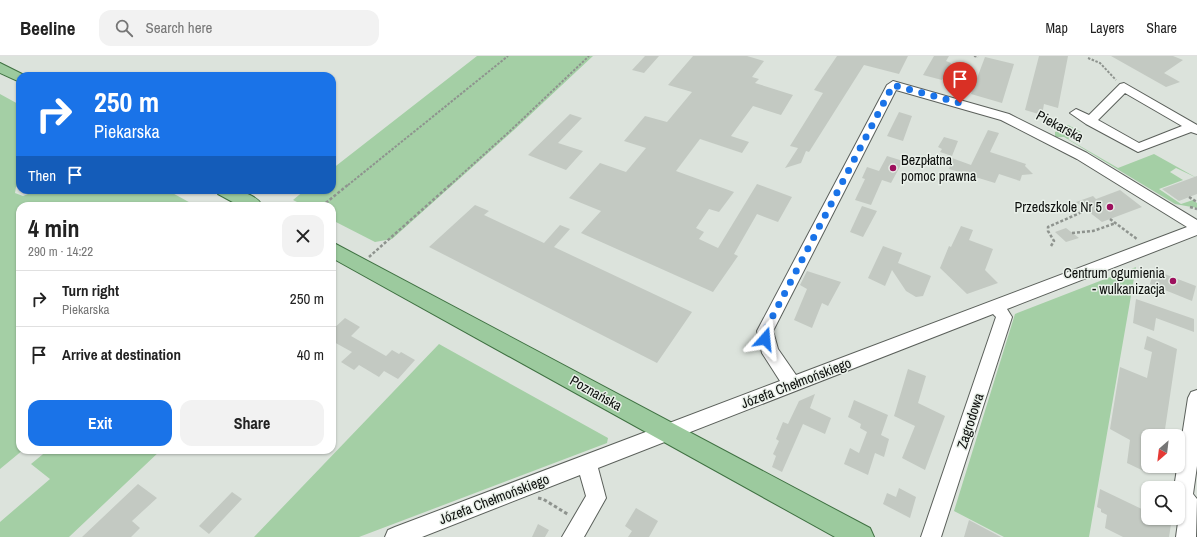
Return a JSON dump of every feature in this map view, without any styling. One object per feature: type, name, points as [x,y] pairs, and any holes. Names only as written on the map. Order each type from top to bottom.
[{"type":"main road","points":[[0,67],[16,76]]},
{"type":"main road","points":[[232,194],[246,202]]},
{"type":"main road","name":"Poznańska","points":[[336,251],[861,537]]},
{"type":"street","name":"Piekarska","points":[[793,385],[768,348],[765,339],[765,331],[893,85],[1005,117],[1094,163],[1197,228]]},
{"type":"street","points":[[1090,121],[1124,87],[1195,128]]},
{"type":"street","points":[[1076,113],[1138,148],[1195,128]]},
{"type":"street","name":"Józefa Chełmońskiego","points":[[395,537],[588,462],[793,385],[1197,228]]},
{"type":"street","name":"Zagrodowa","points":[[931,537],[1004,317],[997,306]]},
{"type":"street","points":[[1186,537],[1190,506],[1183,496],[1197,398]]},
{"type":"street","points":[[576,530],[596,498],[588,462]]},
{"type":"path","points":[[327,202],[508,56]]},
{"type":"path","points":[[369,257],[510,131],[589,56]]},
{"type":"path","points":[[974,56],[978,57]]},
{"type":"path","points":[[1088,58],[1100,63],[1124,87]]},
{"type":"path","points":[[1189,197],[1197,202]]},
{"type":"path","points":[[1051,246],[1054,241],[1048,231],[1048,227],[1082,212]]},
{"type":"path","points":[[1110,219],[1137,240]]},
{"type":"path","points":[[1072,233],[1093,231],[1116,223]]},
{"type":"path","points":[[532,497],[543,499],[576,530]]},
{"type":"green space","points":[[477,56],[593,56],[514,130],[392,239],[375,242],[336,222],[336,202],[297,202],[293,200],[300,194],[336,194],[336,166]]},
{"type":"green space","points":[[0,94],[16,103],[16,194],[23,196],[28,194],[174,194],[189,202],[16,202],[16,454],[18,454],[0,469]]},
{"type":"green space","points":[[1068,125],[1081,132],[1068,139],[1118,168],[1154,154],[1197,178],[1176,168],[1170,172],[1183,180],[1159,189],[1181,204],[1193,200],[1197,203],[1197,208],[1175,204],[1064,137],[1055,137],[1055,132]]},
{"type":"green space","points":[[1136,267],[1089,537],[1004,537],[954,511],[1015,314]]},
{"type":"green space","points":[[439,344],[608,438],[607,443],[359,537],[254,537],[334,454],[336,454],[336,451]]},
{"type":"green space","points":[[43,454],[157,454],[69,537],[0,537],[0,522],[50,479],[31,464]]},
{"type":"building","points":[[645,56],[659,56],[644,73],[632,70]]},
{"type":"building","points":[[693,56],[747,56],[764,61],[752,77],[759,79],[755,83],[793,95],[781,115],[753,106],[731,136],[749,142],[742,153],[700,139],[676,171],[734,192],[719,212],[709,209],[696,228],[704,232],[699,239],[718,248],[757,184],[792,197],[778,222],[757,214],[734,254],[738,256],[713,292],[581,233],[601,211],[569,198],[600,163],[626,172],[646,148],[624,141],[645,116],[667,122],[692,92],[668,85]]},
{"type":"building","points":[[837,56],[908,56],[899,74],[864,65],[809,152],[806,151],[801,163],[785,168],[798,148],[790,146],[823,93],[814,90]]},
{"type":"building","points":[[934,56],[949,56],[946,61],[951,63],[942,80],[923,75]]},
{"type":"building","points":[[1039,56],[1068,56],[1058,108],[1044,104],[1042,115],[1025,110]]},
{"type":"building","points":[[1111,56],[1173,56],[1183,60],[1164,73],[1180,82],[1166,87]]},
{"type":"building","points":[[985,57],[1014,64],[1002,103],[971,94]]},
{"type":"building","points":[[899,112],[912,116],[903,141],[887,136]]},
{"type":"building","points":[[570,114],[582,118],[558,143],[583,151],[566,170],[528,155]]},
{"type":"building","points":[[988,130],[999,133],[990,152],[1026,164],[1025,166],[1033,174],[1022,175],[1020,181],[999,174],[995,183],[949,169],[952,158],[971,165]]},
{"type":"building","points":[[944,137],[958,141],[952,156],[940,152],[942,149],[938,147]]},
{"type":"building","points":[[887,156],[903,161],[891,183],[882,180],[871,205],[855,200],[865,179],[862,178],[867,167],[879,171]]},
{"type":"building","points":[[1197,176],[1197,194],[1179,201],[1162,189]]},
{"type":"building","points":[[1120,190],[1142,207],[1102,222],[1076,202],[1093,196],[1096,199]]},
{"type":"building","points":[[475,205],[489,211],[484,215],[544,243],[560,225],[570,229],[554,247],[692,312],[657,363],[429,247]]},
{"type":"building","points":[[862,206],[877,211],[863,237],[850,232]]},
{"type":"building","points":[[961,226],[973,230],[969,240],[993,249],[985,270],[998,283],[967,294],[940,268],[949,246],[951,247]]},
{"type":"building","points":[[1066,228],[1079,238],[1066,242],[1055,232]]},
{"type":"building","points":[[883,246],[902,253],[898,263],[931,276],[923,296],[916,297],[906,291],[892,270],[885,286],[868,278]]},
{"type":"building","points":[[1154,270],[1196,286],[1192,301],[1150,284]]},
{"type":"building","points":[[807,271],[841,282],[828,306],[822,303],[812,328],[794,320],[807,289],[800,285]]},
{"type":"building","points":[[1136,299],[1194,319],[1194,332],[1156,318],[1154,331],[1133,323]]},
{"type":"building","points":[[345,318],[360,327],[351,336],[386,356],[392,350],[399,354],[401,352],[415,360],[398,379],[384,371],[379,377],[359,365],[354,370],[341,362],[352,352],[336,343],[336,326]]},
{"type":"building","points":[[1147,336],[1177,349],[1165,429],[1141,429],[1141,470],[1127,463],[1130,440],[1110,429],[1120,367],[1147,378],[1152,352],[1144,349]]},
{"type":"building","points":[[908,369],[926,376],[918,403],[945,416],[925,470],[902,458],[915,426],[894,416]]},
{"type":"building","points":[[815,394],[810,408],[831,418],[825,434],[803,424],[782,472],[772,467],[776,456],[773,454],[779,441],[776,439],[783,422],[788,424],[799,401]]},
{"type":"building","points":[[854,400],[888,415],[881,435],[889,439],[884,457],[875,453],[868,475],[844,464],[850,448],[859,453],[867,432],[860,428],[861,424],[848,417]]},
{"type":"building","points":[[138,484],[157,498],[132,521],[140,528],[131,537],[82,537]]},
{"type":"building","points":[[899,488],[916,497],[910,518],[883,504],[887,493],[896,497]]},
{"type":"building","points":[[1100,489],[1141,509],[1141,525],[1171,525],[1169,537],[1123,537],[1105,528],[1107,515],[1101,512],[1101,509],[1097,507]]},
{"type":"building","points":[[232,492],[242,499],[209,534],[199,526]]},
{"type":"building","points":[[636,508],[658,521],[649,537],[628,537],[632,531],[625,526]]},
{"type":"building","points":[[969,520],[1001,537],[964,537]]},
{"type":"building","points":[[538,524],[549,530],[545,537],[532,537]]},
{"type":"place","name":"Bezpłatna pomoc prawna","points":[[893,168]]},
{"type":"place","name":"Przedszkole Nr 5","points":[[1110,207]]},
{"type":"place","name":"Centrum ogumienia - wulkanizacja","points":[[1173,281]]},
{"type":"route","points":[[765,339],[765,331],[893,85],[960,103]]}]
